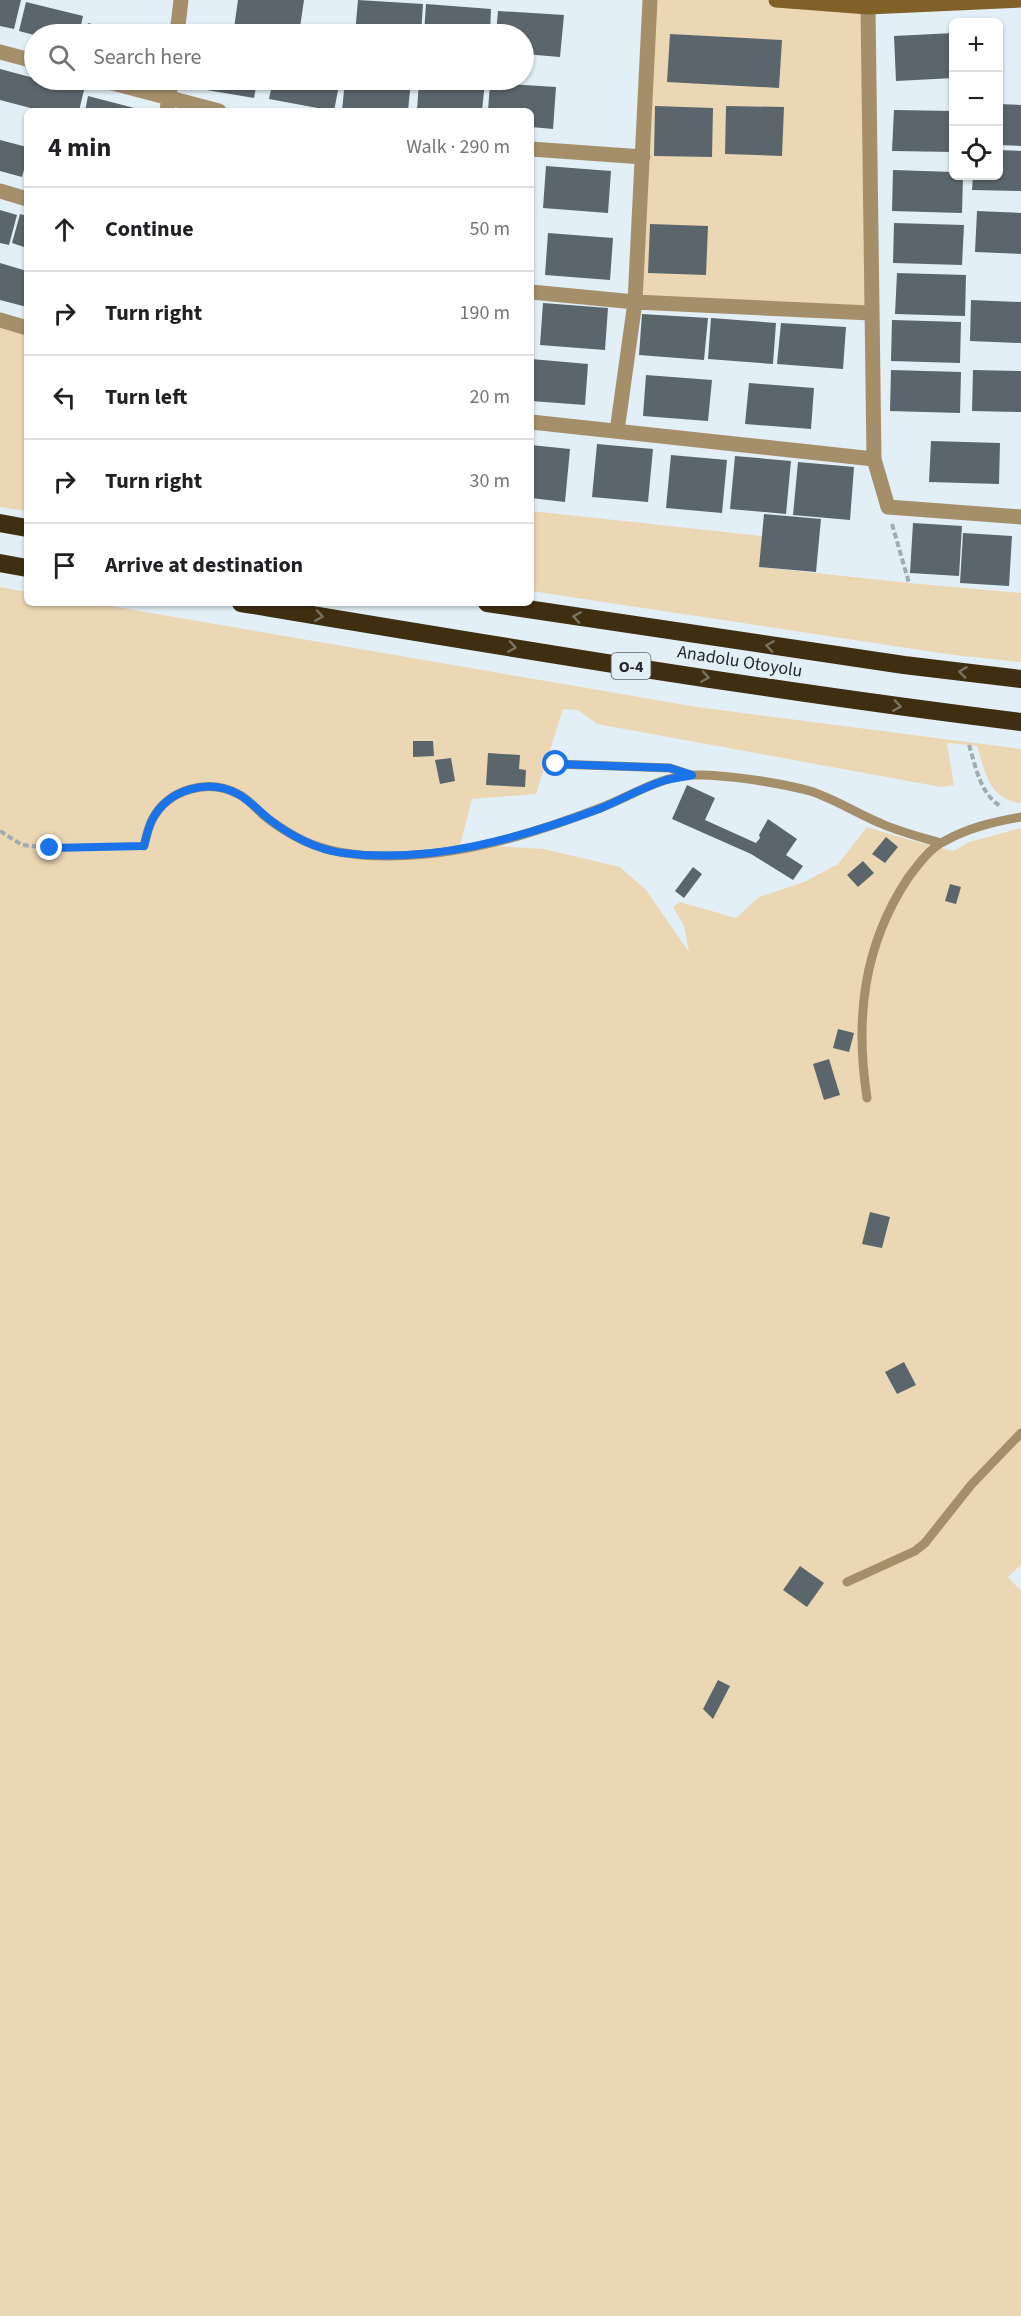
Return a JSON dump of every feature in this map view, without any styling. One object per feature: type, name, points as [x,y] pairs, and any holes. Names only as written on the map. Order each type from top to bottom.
[{"type":"highway","points":[[0,523],[24,527]]},
{"type":"highway","points":[[0,563],[24,567]]},
{"type":"highway","name":"Anadolu Otoyolu","points":[[260,606],[914,709],[1021,722]]},
{"type":"highway","name":"Anadolu Otoyolu","points":[[507,606],[834,655],[1021,680]]},
{"type":"main road","points":[[776,0],[868,3],[1021,0]]},
{"type":"street","points":[[178,24],[181,0]]},
{"type":"street","points":[[616,431],[635,302],[650,0]]},
{"type":"street","points":[[868,3],[874,459],[888,507],[1021,517]]},
{"type":"street","points":[[0,52],[24,58]]},
{"type":"street","points":[[128,90],[168,105],[194,108]]},
{"type":"street","points":[[168,105],[170,90]]},
{"type":"street","points":[[534,149],[643,158]]},
{"type":"street","points":[[0,191],[24,198]]},
{"type":"street","points":[[534,292],[635,302],[871,313]]},
{"type":"street","points":[[0,320],[24,327]]},
{"type":"street","points":[[534,422],[874,459]]},
{"type":"lane","points":[[556,764],[670,768],[692,775],[810,791],[842,804],[878,823],[940,843]]},
{"type":"lane","points":[[144,846],[152,821],[162,805],[177,794],[198,787],[220,786],[239,794],[271,821],[303,841],[340,853],[383,856],[437,854],[529,834],[602,808],[665,780],[692,775]]},
{"type":"lane","points":[[867,1098],[861,1059],[861,1026],[866,982],[891,904],[916,866],[940,843],[981,824],[1021,818]]},
{"type":"lane","points":[[847,1582],[915,1551],[925,1543],[971,1485],[1021,1433]]},
{"type":"path","points":[[888,507],[909,583]]},
{"type":"path","points":[[969,745],[983,789],[994,803],[1021,818]]},
{"type":"path","points":[[0,831],[22,846],[50,848],[144,846]]},
{"type":"shaded area","points":[[650,0],[776,0],[868,7],[871,313],[635,302]]},
{"type":"shaded area","points":[[0,320],[24,327],[24,511],[0,507]]},
{"type":"shaded area","points":[[534,511],[762,536],[760,567],[1021,593],[1021,662],[954,655],[534,591]]},
{"type":"shaded area","points":[[0,587],[24,591],[24,606],[110,606],[697,707],[1021,749],[1021,803],[1010,801],[995,790],[986,775],[977,746],[947,743],[954,785],[941,787],[597,724],[578,710],[563,709],[536,794],[472,799],[459,849],[480,845],[544,849],[620,867],[646,890],[689,952],[684,926],[673,907],[680,902],[736,918],[759,897],[804,882],[838,864],[867,827],[954,851],[969,842],[1021,828],[1021,1565],[1008,1577],[1021,1591],[1021,2316],[0,2316]]},
{"type":"building","points":[[0,0],[21,0],[14,29],[0,26]]},
{"type":"building","points":[[238,0],[304,0],[300,24],[235,24]]},
{"type":"building","points":[[358,0],[423,4],[422,24],[356,24]]},
{"type":"building","points":[[26,2],[83,16],[81,24],[24,24],[24,32],[19,31]]},
{"type":"building","points":[[426,4],[491,9],[490,24],[425,24]]},
{"type":"building","points":[[498,11],[564,15],[560,57],[534,55],[534,24],[497,24]]},
{"type":"building","points":[[949,33],[949,78],[896,81],[894,36]]},
{"type":"building","points":[[670,34],[782,40],[779,88],[667,82]]},
{"type":"building","points":[[0,69],[24,75],[24,90],[84,90],[80,108],[31,108],[0,100]]},
{"type":"building","points":[[534,86],[556,87],[553,129],[534,127],[534,108],[488,108],[490,90],[534,90]]},
{"type":"building","points":[[207,90],[255,90],[254,98]]},
{"type":"building","points":[[271,90],[338,90],[335,108],[318,108],[269,99]]},
{"type":"building","points":[[344,90],[410,90],[408,108],[342,108]]},
{"type":"building","points":[[418,90],[484,90],[482,108],[417,108]]},
{"type":"building","points":[[88,96],[134,108],[86,108]]},
{"type":"building","points":[[1003,104],[1021,105],[1021,146],[1003,145]]},
{"type":"building","points":[[655,106],[713,108],[712,157],[654,156]]},
{"type":"building","points":[[726,106],[784,107],[782,156],[725,154]]},
{"type":"building","points":[[894,110],[949,111],[949,152],[892,151]]},
{"type":"building","points":[[0,140],[24,146],[22,177],[0,171]]},
{"type":"building","points":[[1003,150],[1021,151],[1021,191],[972,190],[973,180],[1003,180]]},
{"type":"building","points":[[546,166],[611,171],[608,213],[543,208]]},
{"type":"building","points":[[893,170],[949,172],[949,180],[963,180],[962,213],[892,211]]},
{"type":"building","points":[[0,210],[17,215],[9,245],[0,243]]},
{"type":"building","points":[[977,211],[1021,213],[1021,254],[975,252]]},
{"type":"building","points":[[20,214],[24,215],[24,247],[12,243]]},
{"type":"building","points":[[894,223],[964,225],[962,265],[893,263]]},
{"type":"building","points":[[650,224],[708,226],[706,275],[648,273]]},
{"type":"building","points":[[548,233],[613,238],[610,280],[545,275]]},
{"type":"building","points":[[0,263],[24,270],[24,306],[0,300]]},
{"type":"building","points":[[897,273],[966,275],[965,316],[895,314]]},
{"type":"building","points":[[971,300],[1021,302],[1021,343],[970,341]]},
{"type":"building","points":[[543,303],[608,308],[605,350],[540,345]]},
{"type":"building","points":[[642,314],[708,318],[704,360],[639,355]]},
{"type":"building","points":[[711,318],[776,323],[773,364],[708,359]]},
{"type":"building","points":[[892,320],[961,322],[960,363],[891,361]]},
{"type":"building","points":[[781,323],[846,327],[843,369],[777,364]]},
{"type":"building","points":[[534,359],[588,364],[585,405],[534,401]]},
{"type":"building","points":[[891,370],[961,372],[960,413],[890,411]]},
{"type":"building","points":[[973,370],[1021,371],[1021,412],[972,411]]},
{"type":"building","points":[[646,375],[712,380],[708,421],[643,416]]},
{"type":"building","points":[[749,383],[814,388],[811,429],[745,424]]},
{"type":"building","points":[[931,441],[1000,443],[999,484],[929,482]]},
{"type":"building","points":[[597,444],[653,449],[648,502],[592,497]]},
{"type":"building","points":[[534,445],[570,449],[565,502],[534,498]]},
{"type":"building","points":[[671,455],[727,460],[722,513],[666,508]]},
{"type":"building","points":[[735,456],[791,461],[786,514],[730,509]]},
{"type":"building","points":[[798,462],[854,467],[850,520],[793,515]]},
{"type":"building","points":[[764,514],[821,519],[816,572],[759,567]]},
{"type":"building","points":[[913,523],[962,526],[959,576],[910,573]]},
{"type":"building","points":[[963,533],[1012,536],[1009,586],[960,583]]},
{"type":"building","points":[[413,741],[433,741],[434,756],[413,757]]},
{"type":"building","points":[[488,753],[520,755],[519,769],[526,770],[525,787],[486,785]]},
{"type":"building","points":[[451,758],[455,781],[440,784],[435,760]]},
{"type":"building","points":[[687,785],[715,798],[705,820],[756,843],[768,819],[797,839],[786,855],[803,866],[793,880],[751,854],[672,819]]},
{"type":"building","points":[[886,837],[898,847],[885,863],[872,854]]},
{"type":"building","points":[[863,861],[874,873],[858,887],[847,875]]},
{"type":"building","points":[[693,867],[702,874],[684,898],[675,891]]},
{"type":"building","points":[[950,884],[961,887],[956,904],[945,901]]},
{"type":"building","points":[[838,1029],[854,1033],[849,1052],[833,1048]]},
{"type":"building","points":[[829,1059],[840,1095],[824,1100],[813,1064]]},
{"type":"building","points":[[870,1212],[890,1217],[882,1248],[862,1244]]},
{"type":"building","points":[[904,1362],[916,1385],[897,1394],[885,1372]]},
{"type":"building","points":[[800,1566],[824,1583],[807,1607],[783,1590]]},
{"type":"building","points":[[718,1680],[730,1686],[713,1719],[703,1709]]},
{"type":"route","points":[[50,848],[144,846],[152,821],[162,805],[177,794],[198,787],[220,786],[239,794],[271,821],[303,841],[340,853],[383,856],[437,854],[529,834],[602,808],[665,780],[692,775],[670,768],[556,764]]}]
